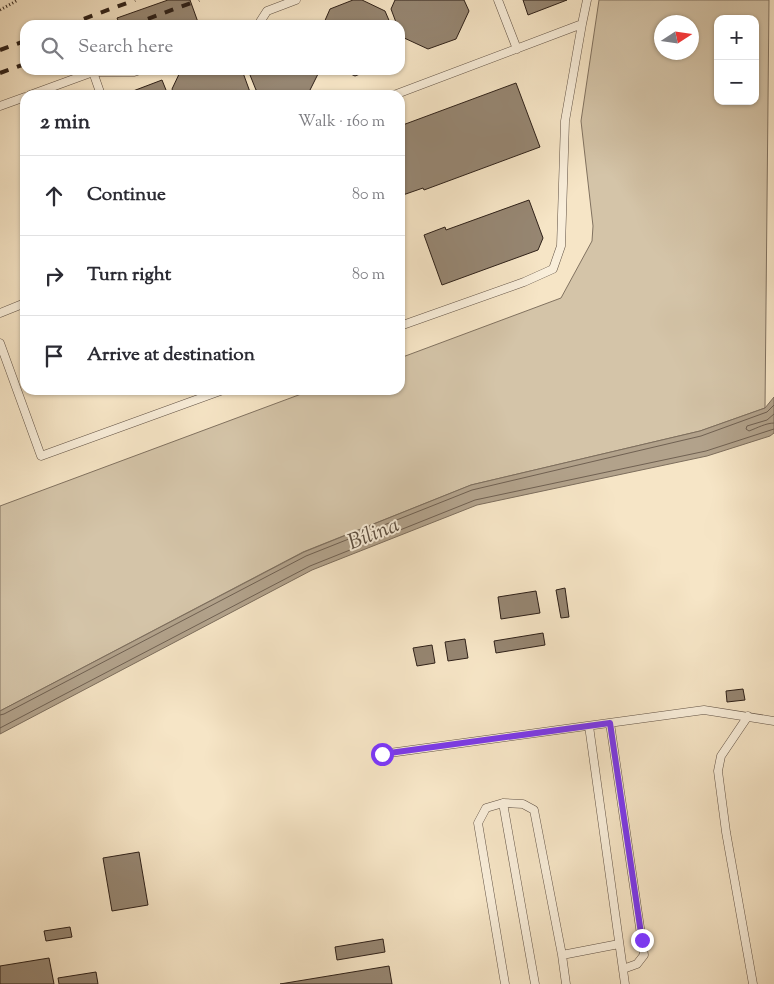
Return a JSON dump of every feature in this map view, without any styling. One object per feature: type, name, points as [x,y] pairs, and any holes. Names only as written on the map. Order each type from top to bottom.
[{"type":"lane","points":[[261,20],[267,11],[296,0]]},
{"type":"lane","points":[[498,0],[517,49]]},
{"type":"lane","points":[[405,324],[524,282],[553,268],[561,246],[566,121],[586,0]]},
{"type":"lane","points":[[405,91],[582,24]]},
{"type":"lane","points":[[44,90],[85,75]]},
{"type":"lane","points":[[94,75],[99,90]]},
{"type":"lane","points":[[0,106],[20,99]]},
{"type":"lane","points":[[0,313],[20,305]]},
{"type":"lane","points":[[0,343],[41,456],[209,395]]},
{"type":"lane","points":[[382,754],[704,710],[774,721]]},
{"type":"lane","points":[[748,716],[721,756],[718,772],[726,832],[753,984]]},
{"type":"lane","points":[[610,723],[644,956],[637,964],[623,969]]},
{"type":"lane","points":[[590,726],[625,984]]},
{"type":"lane","points":[[503,803],[535,984]]},
{"type":"lane","points":[[505,984],[478,823],[486,808],[503,803],[523,804],[534,810],[566,984]]},
{"type":"lane","points":[[562,955],[619,944]]},
{"type":"path","points":[[0,10],[18,0]]},
{"type":"shaded area","points":[[599,0],[769,0],[765,408],[700,431],[471,485],[303,552],[0,711],[0,506],[299,395],[405,395],[405,356],[561,298],[592,241],[593,226],[581,121]]},
{"type":"water","name":"Bílina","points":[[774,397],[774,433],[770,436],[707,456],[477,505],[312,570],[0,734],[0,711],[304,552],[471,485],[700,431],[765,408]]},
{"type":"building","points":[[168,0],[190,0],[197,20],[118,20],[117,18]]},
{"type":"building","points":[[353,0],[362,0],[385,11],[389,20],[325,20],[330,9]]},
{"type":"building","points":[[395,0],[464,0],[469,11],[456,39],[428,49],[405,38],[405,20],[395,20],[391,9]]},
{"type":"building","points":[[523,0],[567,0],[528,15]]},
{"type":"building","points":[[179,75],[244,75],[249,90],[172,90]]},
{"type":"building","points":[[250,75],[318,75],[310,90],[256,90]]},
{"type":"building","points":[[162,80],[166,90],[136,90]]},
{"type":"building","points":[[516,83],[540,147],[424,190],[423,188],[405,194],[405,124]]},
{"type":"building","points":[[529,200],[543,238],[538,250],[442,285],[424,235],[445,227],[446,230]]},
{"type":"building","points":[[565,588],[569,617],[561,618],[556,590]]},
{"type":"building","points":[[536,591],[540,613],[501,619],[498,597]]},
{"type":"building","points":[[543,633],[545,645],[496,653],[494,641]]},
{"type":"building","points":[[465,639],[468,658],[448,661],[445,642]]},
{"type":"building","points":[[432,645],[435,663],[417,666],[413,648]]},
{"type":"building","points":[[743,689],[745,700],[727,702],[726,691]]},
{"type":"building","points":[[139,852],[148,905],[112,911],[103,858]]},
{"type":"building","points":[[70,927],[72,937],[46,941],[44,931]]},
{"type":"building","points":[[383,939],[385,952],[337,960],[335,947]]},
{"type":"building","points":[[49,958],[54,984],[0,984],[0,966]]},
{"type":"building","points":[[389,966],[392,984],[280,984]]},
{"type":"building","points":[[96,972],[98,984],[59,984],[58,978]]},
{"type":"railway","points":[[81,20],[135,0]]},
{"type":"railway","points":[[145,20],[199,0]]},
{"type":"railway","points":[[0,50],[20,43]]},
{"type":"railway","points":[[0,73],[20,66]]},
{"type":"route","points":[[382,754],[610,723],[642,940]]}]
